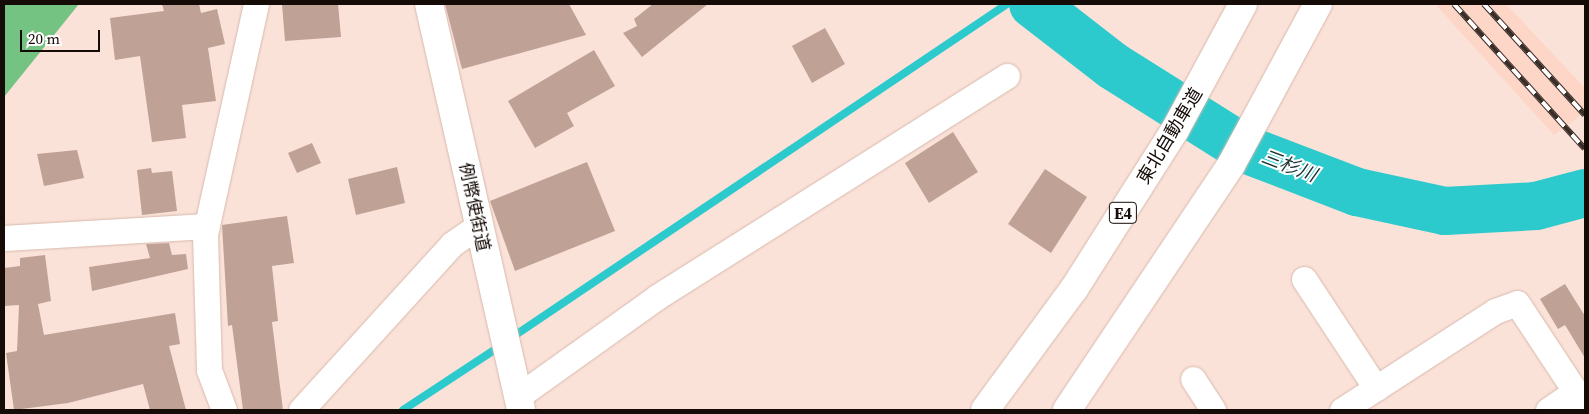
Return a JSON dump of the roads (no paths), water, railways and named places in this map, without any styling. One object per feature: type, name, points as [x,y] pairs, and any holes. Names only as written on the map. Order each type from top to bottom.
[{"type":"main road","name":"例幣使街道","points":[[429,4],[517,396]]},
{"type":"main road","name":"東北自動車道","points":[[985,410],[1074,288],[1176,130],[1243,4]]},
{"type":"main road","points":[[1067,410],[1231,165],[1318,4]]},
{"type":"street","points":[[224,410],[209,370],[207,226],[256,4]]},
{"type":"street","points":[[517,396],[657,297],[1007,76]]},
{"type":"street","points":[[4,238],[207,226]]},
{"type":"street","points":[[301,410],[452,244],[478,226]]},
{"type":"street","points":[[1304,279],[1376,388]]},
{"type":"street","points":[[1342,410],[1495,311],[1517,303],[1580,398],[1548,410]]},
{"type":"street","points":[[1193,379],[1213,410]]},
{"type":"waterway","points":[[511,338],[1007,4]]},
{"type":"waterway","name":"三杉川","points":[[1033,4],[1113,66],[1245,149],[1357,192],[1445,211],[1536,206],[1585,193]]},
{"type":"waterway","points":[[403,410],[502,345]]},
{"type":"railway","points":[[1454,4],[1585,149]]},
{"type":"railway","points":[[1484,4],[1585,115]]}]
